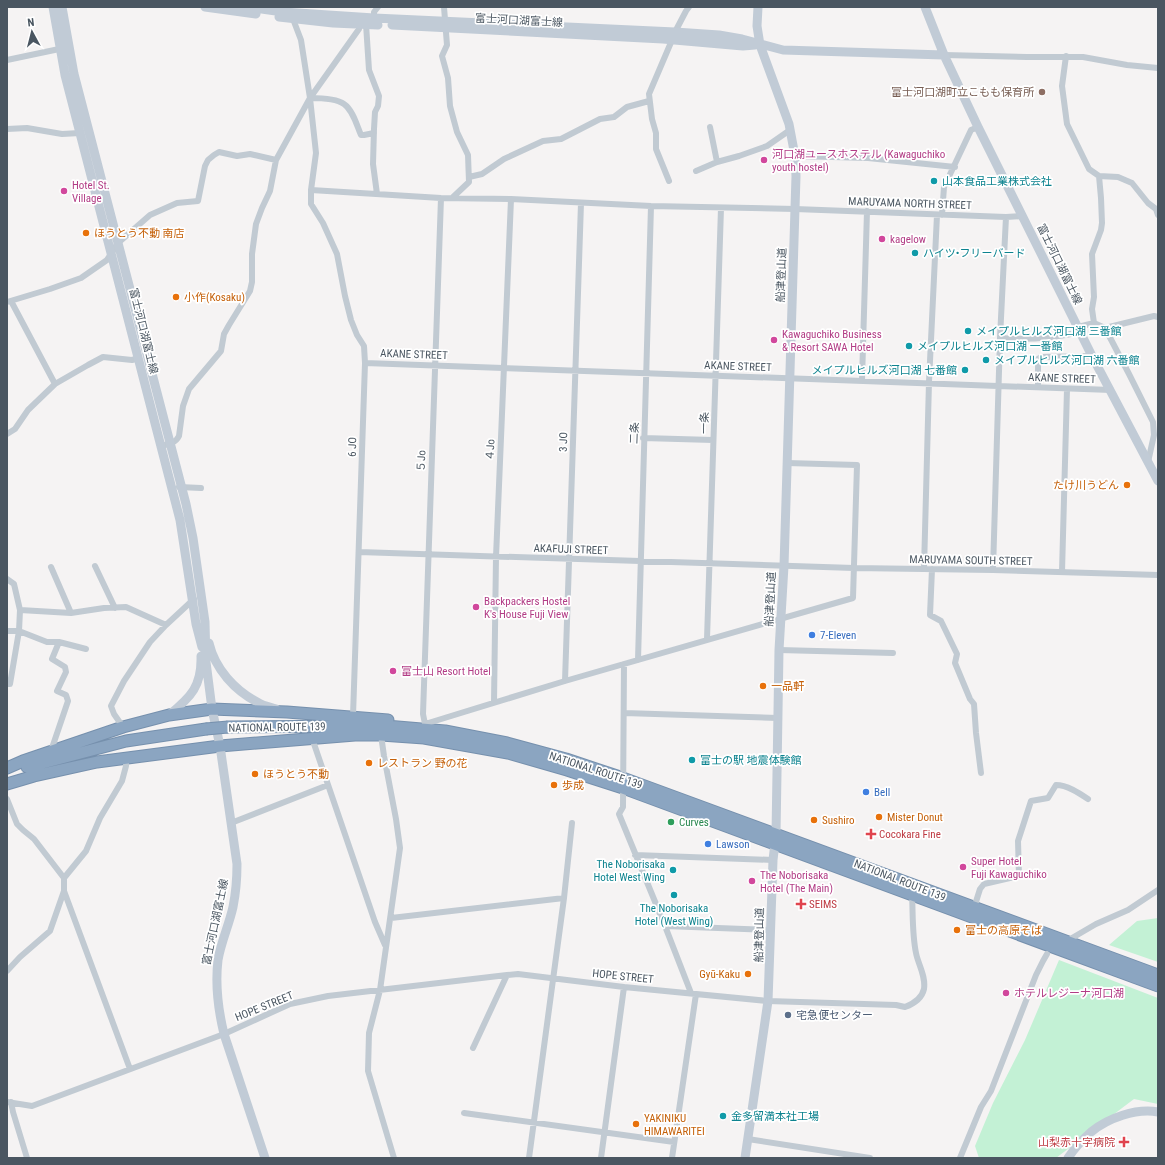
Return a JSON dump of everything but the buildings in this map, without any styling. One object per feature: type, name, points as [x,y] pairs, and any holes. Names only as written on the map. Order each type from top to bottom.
[{"type":"highway","points":[[7,768],[23,761],[123,727],[169,715],[212,709],[353,716],[425,724],[445,731]]},
{"type":"highway","name":"NATIONAL ROUTE 139","points":[[7,772],[126,741],[206,729],[228,727],[386,726],[445,731],[515,745],[566,759],[623,783],[776,840],[912,894],[1153,976]]},
{"type":"highway","name":"NATIONAL ROUTE 139","points":[[7,784],[34,776],[97,762],[220,746],[381,734],[424,738],[508,753],[568,770],[623,783]]},
{"type":"highway","name":"NATIONAL ROUTE 139","points":[[776,840],[974,908],[1153,976]]},
{"type":"highway","points":[[1153,976],[1158,988]]},
{"type":"main road","name":"富士河口湖富士線","points":[[53,7],[118,243],[165,445],[171,486],[197,599],[212,709],[220,746],[237,864],[237,882],[233,907],[222,944],[216,978],[217,996],[224,1034],[266,1158]]},
{"type":"main road","name":"富士河口湖富士線","points":[[62,7],[64,48],[80,133],[139,358],[165,445],[181,488],[192,532],[197,599]]},
{"type":"main road","name":"富士河口湖富士線","points":[[205,7],[293,19],[363,24],[446,25],[674,36],[743,46],[760,45],[783,50],[944,55]]},
{"type":"main road","name":"富士河口湖富士線","points":[[248,7],[446,25]]},
{"type":"main road","name":"船津登山道","points":[[745,1158],[768,1001],[773,860],[776,840],[780,619],[784,566],[795,209],[795,156],[790,130],[760,45],[757,26],[758,7]]},
{"type":"main road","name":"富士河口湖富士線","points":[[925,7],[944,55],[978,127],[1092,356],[1158,481]]},
{"type":"main road","points":[[201,623],[214,660],[225,677],[241,691],[260,704],[287,712]]},
{"type":"main road","points":[[169,715],[187,700],[197,684],[201,665],[201,623]]},
{"type":"main road","points":[[1068,1158],[1091,1132],[1109,1120],[1132,1112],[1158,1112]]},
{"type":"street","points":[[374,18],[374,12],[378,7]]},
{"type":"street","points":[[444,7],[447,45],[442,56],[448,78],[452,113],[457,132],[468,155],[469,177],[469,182],[452,198]]},
{"type":"street","points":[[669,181],[656,149],[656,133],[652,119],[649,94],[674,36],[689,7]]},
{"type":"street","points":[[283,10],[293,19]]},
{"type":"street","name":"6 JO","points":[[293,19],[301,40],[310,98],[316,153],[311,190],[311,204],[323,223],[337,254],[344,296],[351,320],[357,335],[364,346],[365,363],[353,716]]},
{"type":"street","points":[[165,445],[177,441],[183,406],[189,390],[221,351],[224,334],[228,325],[250,291],[252,282],[252,254],[256,224],[270,191],[276,160],[310,98],[363,24]]},
{"type":"street","points":[[363,24],[369,70],[379,96],[378,106],[375,112],[373,164],[377,194]]},
{"type":"street","points":[[7,60],[64,48]]},
{"type":"street","points":[[944,55],[1083,57],[1127,65],[1158,68]]},
{"type":"street","points":[[1066,56],[1062,86],[1067,124],[1089,169],[1098,176],[1118,177],[1132,183],[1148,203],[1156,209],[1158,215]]},
{"type":"street","points":[[310,98],[343,103],[352,115],[361,135],[364,136],[374,133]]},
{"type":"street","points":[[469,177],[482,174],[504,159],[542,141],[561,139],[600,119],[614,116],[628,107],[649,101]]},
{"type":"street","points":[[710,127],[716,162]]},
{"type":"street","points":[[924,569],[929,382],[940,215],[944,187],[955,167],[971,130],[978,127]]},
{"type":"street","points":[[7,129],[27,128],[62,134],[80,133]]},
{"type":"street","points":[[696,171],[716,162],[767,146],[790,130]]},
{"type":"street","points":[[55,384],[9,302],[50,290],[81,278],[107,260],[118,243],[150,215],[178,203],[198,201],[205,166],[214,155],[219,152],[237,156],[250,154],[276,160]]},
{"type":"street","points":[[795,156],[868,158],[955,167]]},
{"type":"street","points":[[1094,323],[1092,309],[1094,297],[1092,254],[1102,223],[1098,176]]},
{"type":"street","name":"MARUYAMA NORTH STREET","points":[[311,190],[441,198],[511,199],[651,206],[867,211],[1006,217],[1023,216]]},
{"type":"street","name":"５Jo","points":[[425,724],[423,714],[441,198]]},
{"type":"street","name":"４Jo","points":[[494,702],[496,557],[511,199]]},
{"type":"street","name":"3 JO","points":[[565,681],[581,203]]},
{"type":"street","name":"二条","points":[[638,660],[643,438],[651,206]]},
{"type":"street","name":"一条","points":[[707,639],[721,208]]},
{"type":"street","points":[[862,380],[867,211]]},
{"type":"street","points":[[993,570],[998,386],[1006,217]]},
{"type":"street","points":[[1105,328],[1154,316],[1158,317]]},
{"type":"street","points":[[1094,323],[1105,328],[1155,421],[1154,435],[1148,462]]},
{"type":"street","points":[[1000,338],[1032,338],[1067,335],[1094,323]]},
{"type":"street","points":[[1038,387],[1038,359],[1041,357],[1092,356]]},
{"type":"street","points":[[7,434],[15,429],[28,410],[55,384],[103,357],[132,360],[139,358]]},
{"type":"street","name":"AKANE STREET","points":[[365,363],[929,382],[1111,390]]},
{"type":"street","points":[[1062,572],[1067,388]]},
{"type":"street","points":[[643,438],[713,440]]},
{"type":"street","points":[[425,724],[707,639],[853,598],[857,465],[787,462]]},
{"type":"street","points":[[171,486],[181,488],[201,488]]},
{"type":"street","name":"AKAFUJI STREET","points":[[359,552],[784,566]]},
{"type":"street","points":[[95,566],[115,608]]},
{"type":"street","name":"MARUYAMA SOUTH STREET","points":[[784,566],[1158,575]]},
{"type":"street","points":[[51,567],[71,613]]},
{"type":"street","points":[[932,569],[930,615],[941,621],[957,654],[955,663],[970,699],[974,704],[981,773]]},
{"type":"street","points":[[7,579],[14,584],[20,610],[19,631],[10,684],[7,684]]},
{"type":"street","points":[[123,727],[114,714],[111,706],[124,681],[150,642],[166,625],[197,599]]},
{"type":"street","points":[[20,610],[71,613],[126,607],[166,625]]},
{"type":"street","points":[[7,631],[19,631],[47,642],[59,642],[86,649]]},
{"type":"street","points":[[51,752],[68,701],[66,695],[57,691],[66,672],[65,667],[52,660],[59,642]]},
{"type":"street","points":[[780,650],[893,653]]},
{"type":"street","points":[[624,664],[623,807],[619,814],[694,993],[672,1158]]},
{"type":"street","points":[[624,713],[778,718]]},
{"type":"street","points":[[381,734],[400,848],[380,990],[369,1033],[368,1071],[394,1158]]},
{"type":"street","points":[[312,738],[375,922],[386,945]]},
{"type":"street","points":[[64,878],[86,851],[100,818],[122,781],[126,766],[126,759]]},
{"type":"street","points":[[231,823],[328,785]]},
{"type":"street","points":[[974,908],[980,889],[984,884],[1019,876],[1018,841],[1031,801],[1048,798],[1056,785],[1077,792],[1088,799]]},
{"type":"street","points":[[7,799],[17,824],[34,839],[64,878],[64,890],[50,931],[20,957],[7,971]]},
{"type":"street","points":[[529,1158],[552,977],[564,898],[572,823]]},
{"type":"street","points":[[635,855],[773,860]]},
{"type":"street","points":[[64,890],[130,1069]]},
{"type":"street","points":[[1072,938],[1096,924],[1128,910],[1158,890]]},
{"type":"street","name":"HOPE STREET","points":[[9,1102],[32,1106],[224,1034],[290,1004],[328,996],[507,974],[552,977],[624,987],[768,1001],[896,1005],[905,1007],[918,1000],[922,995],[924,988],[923,977],[916,953],[912,894]]},
{"type":"street","points":[[391,918],[564,898]]},
{"type":"street","points":[[665,926],[771,930]]},
{"type":"street","points":[[960,1158],[981,1108],[991,1091],[1047,954]]},
{"type":"street","points":[[473,1048],[507,974]]},
{"type":"street","points":[[601,1158],[624,987]]},
{"type":"street","points":[[9,1102],[27,1158]]},
{"type":"street","points":[[464,1113],[674,1142]]},
{"type":"street","points":[[748,1139],[870,1158]]},
{"type":"green space","points":[[1158,918],[1158,962],[1109,945],[1137,921]]},
{"type":"green space","points":[[1059,960],[1158,998],[1158,1104],[1134,1099],[1056,1158],[979,1158],[975,1146],[993,1103],[1025,1040]]},
{"type":"place","name":"富士河口湖町立こもも保育所","points":[[1042,92]]},
{"type":"place","name":"河口湖ユースホステル (Kawaguchiko youth hostel)","points":[[764,160]]},
{"type":"place","name":"山本食品工業株式会社","points":[[934,181]]},
{"type":"place","name":"Hotel St. Village","points":[[64,191]]},
{"type":"place","name":"ほうとう不動 南店","points":[[86,233]]},
{"type":"place","name":"kagelow","points":[[882,239]]},
{"type":"place","name":"ハイツ•フリーバード","points":[[915,253]]},
{"type":"place","name":"小作(Kosaku)","points":[[176,297]]},
{"type":"place","name":"メイプルヒルズ河口湖 三番館","points":[[968,331]]},
{"type":"place","name":"Kawaguchiko Business & Resort SAWA Hotel","points":[[774,340]]},
{"type":"place","name":"メイプルヒルズ河口湖 一番館","points":[[909,346]]},
{"type":"place","name":"メイプルヒルズ河口湖 六番館","points":[[986,360]]},
{"type":"place","name":"メイプルヒルズ河口湖 七番館","points":[[965,370]]},
{"type":"place","name":"たけ川うどん","points":[[1127,485]]},
{"type":"place","name":"Backpackers Hostel K's House Fuji View","points":[[476,607]]},
{"type":"place","name":"7-Eleven","points":[[812,635]]},
{"type":"place","name":"富士山 Resort Hotel","points":[[393,671]]},
{"type":"place","name":"一品軒","points":[[763,686]]},
{"type":"place","name":"富士の駅 地震体験館","points":[[692,760]]},
{"type":"place","name":"レストラン 野の花","points":[[369,763]]},
{"type":"place","name":"ほうとう不動","points":[[255,774]]},
{"type":"place","name":"歩成","points":[[554,785]]},
{"type":"place","name":"Bell","points":[[866,792]]},
{"type":"place","name":"Mister Donut","points":[[879,817]]},
{"type":"place","name":"Sushiro","points":[[814,820]]},
{"type":"place","name":"Curves","points":[[671,822]]},
{"type":"place","name":"Cocokara Fine","points":[[871,834]]},
{"type":"place","name":"Lawson","points":[[708,844]]},
{"type":"place","name":"Super Hotel Fuji Kawaguchiko","points":[[963,867]]},
{"type":"place","name":"The Noborisaka Hotel West Wing","points":[[673,870]]},
{"type":"place","name":"The Noborisaka Hotel (The Main)","points":[[752,881]]},
{"type":"place","name":"The Noborisaka Hotel (West Wing)","points":[[674,895]]},
{"type":"place","name":"SEIMS","points":[[801,904]]},
{"type":"place","name":"富士の高原そば","points":[[957,930]]},
{"type":"place","name":"Gyū-Kaku","points":[[748,974]]},
{"type":"place","name":"ホテルレジーナ河口湖","points":[[1006,993]]},
{"type":"place","name":"宅急便センター","points":[[788,1015]]},
{"type":"place","name":"金多留満本社工場","points":[[723,1116]]},
{"type":"place","name":"YAKINIKU HIMAWARITEI","points":[[636,1124]]},
{"type":"place","name":"山梨赤十字病院","points":[[1124,1142]]}]
